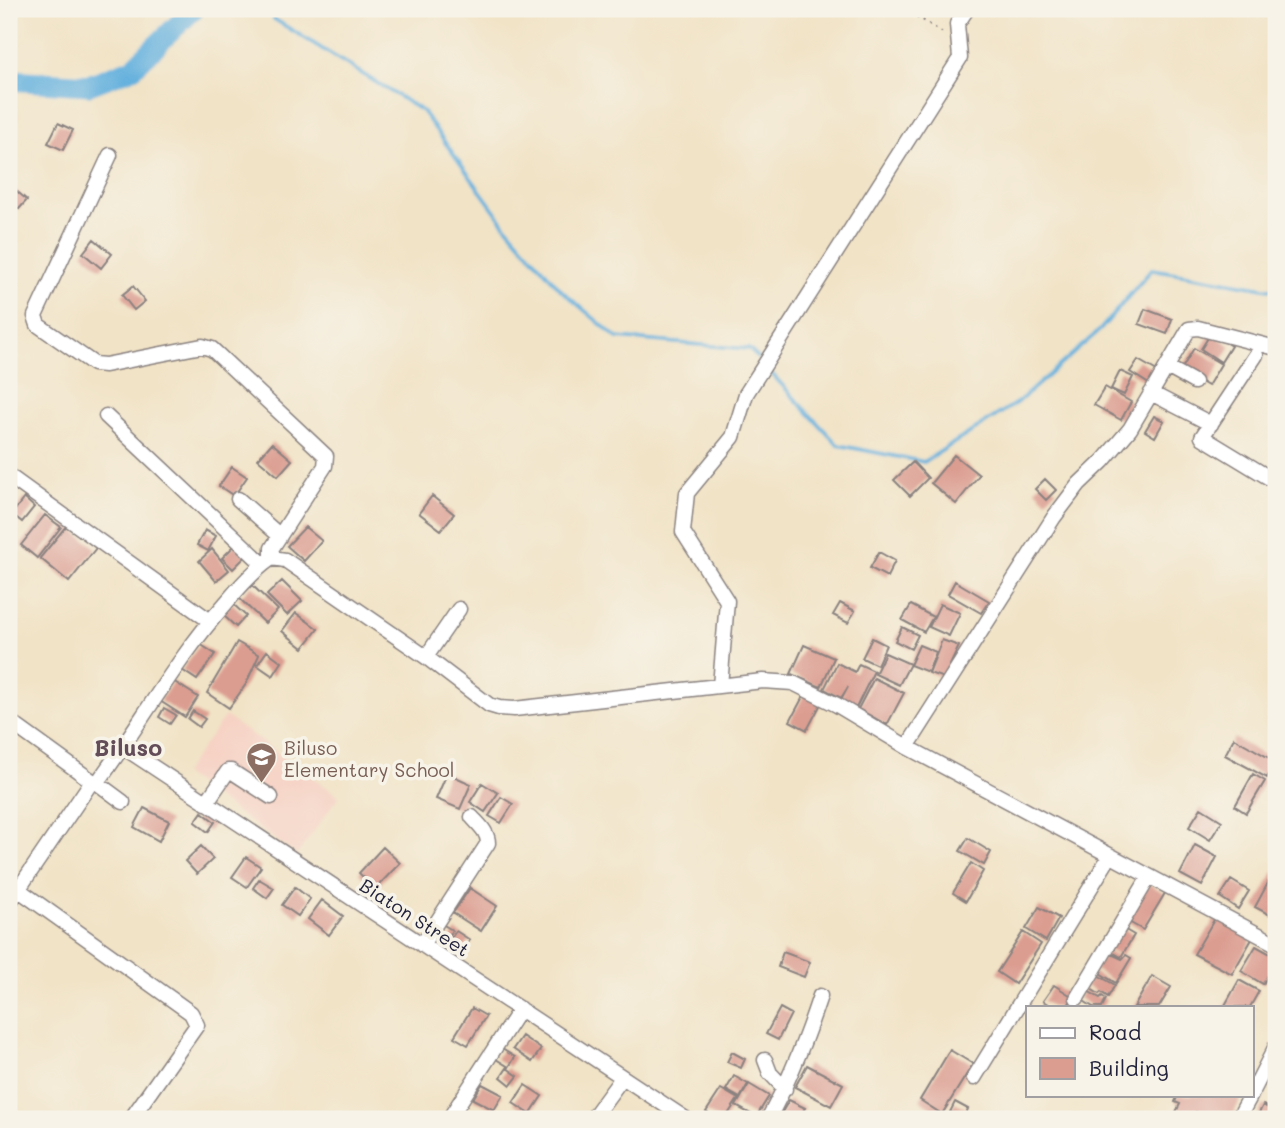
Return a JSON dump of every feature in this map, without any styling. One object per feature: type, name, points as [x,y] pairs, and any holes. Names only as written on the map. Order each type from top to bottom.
[{"type":"street","points":[[720,686],[727,601],[683,532],[687,493],[733,437],[746,394],[960,58],[957,24],[967,9]]},
{"type":"street","points":[[110,155],[35,316],[38,325],[94,364],[105,365],[201,346],[212,349],[326,456],[325,466],[272,548],[268,561]]},
{"type":"street","points":[[907,747],[1054,517],[1079,484],[1104,461],[1130,429],[1189,329],[1198,328],[1276,348]]},
{"type":"street","points":[[1256,355],[1202,438],[1276,482]]},
{"type":"street","points":[[1167,367],[1194,382]]},
{"type":"street","points":[[1151,393],[1210,424]]},
{"type":"street","points":[[107,416],[268,561]]},
{"type":"street","points":[[9,476],[209,621]]},
{"type":"street","points":[[238,499],[280,536]]},
{"type":"street","points":[[9,903],[94,782],[100,779],[123,747],[209,621],[251,574],[268,561],[285,559],[426,657],[489,705],[499,708],[514,709],[763,681],[793,683],[907,747],[1276,944]]},
{"type":"street","points":[[426,657],[459,610]]},
{"type":"street","points":[[9,721],[123,802]]},
{"type":"street","name":"Biaton Street","points":[[123,747],[686,1119]]},
{"type":"street","points":[[206,803],[228,771],[271,797]]},
{"type":"street","points":[[422,945],[488,843],[488,837],[471,817]]},
{"type":"street","points":[[974,1078],[1110,856]]},
{"type":"street","points":[[1077,998],[1149,877]]},
{"type":"street","points":[[19,890],[191,1013],[197,1025],[133,1116]]},
{"type":"street","points":[[768,1119],[785,1088],[820,996]]},
{"type":"street","points":[[449,1119],[520,1009]]},
{"type":"street","points":[[1254,1088],[1276,1046]]},
{"type":"street","points":[[765,1060],[770,1073],[785,1088]]},
{"type":"street","points":[[592,1119],[622,1078]]},
{"type":"street","points":[[1238,1119],[1250,1096]]},
{"type":"path","points":[[905,9],[959,43]]},
{"type":"shaded area","name":"Biluso Elementary School","points":[[225,716],[339,796],[297,855],[183,774]]},
{"type":"building","points":[[58,123],[73,130],[63,150],[48,143]]},
{"type":"building","points":[[13,188],[27,200],[19,209],[9,200],[9,193]]},
{"type":"building","points":[[94,239],[112,254],[101,268],[83,253]]},
{"type":"building","points":[[133,286],[145,301],[134,310],[122,295]]},
{"type":"building","points":[[1145,309],[1172,319],[1167,334],[1139,324]]},
{"type":"building","points":[[1211,333],[1231,346],[1221,362],[1201,349]]},
{"type":"building","points":[[1194,348],[1221,364],[1208,386],[1181,370]]},
{"type":"building","points":[[1138,360],[1157,371],[1149,384],[1130,372]]},
{"type":"building","points":[[1120,371],[1133,377],[1124,395],[1111,389]]},
{"type":"building","points":[[1105,387],[1131,402],[1121,420],[1094,405]]},
{"type":"building","points":[[1154,416],[1164,421],[1155,437],[1145,431]]},
{"type":"building","points":[[272,443],[292,460],[278,476],[258,459]]},
{"type":"building","points":[[954,455],[979,475],[956,504],[931,483]]},
{"type":"building","points":[[913,462],[928,478],[910,496],[894,480]]},
{"type":"building","points":[[232,467],[247,477],[234,496],[219,486]]},
{"type":"building","points":[[1045,479],[1056,490],[1046,500],[1035,489]]},
{"type":"building","points":[[432,496],[454,514],[441,530],[419,513]]},
{"type":"building","points":[[24,498],[34,507],[22,522],[12,514]]},
{"type":"building","points":[[45,515],[61,527],[37,558],[21,545]]},
{"type":"building","points":[[67,525],[96,548],[69,582],[40,558]]},
{"type":"building","points":[[305,527],[322,541],[304,561],[287,546]]},
{"type":"building","points":[[205,530],[216,536],[208,551],[197,545]]},
{"type":"building","points":[[235,545],[246,556],[233,569],[222,558]]},
{"type":"building","points":[[212,549],[229,570],[216,581],[199,561]]},
{"type":"building","points":[[879,552],[895,561],[887,577],[870,568]]},
{"type":"building","points":[[282,581],[302,601],[287,615],[267,595]]},
{"type":"building","points":[[955,581],[989,601],[981,613],[948,594]]},
{"type":"building","points":[[252,585],[278,610],[265,623],[239,598]]},
{"type":"building","points":[[232,603],[246,616],[236,627],[222,614]]},
{"type":"building","points":[[840,603],[855,611],[848,623],[833,615]]},
{"type":"building","points":[[940,604],[960,613],[949,636],[929,627]]},
{"type":"building","points":[[911,605],[933,617],[924,632],[902,620]]},
{"type":"building","points":[[296,613],[318,629],[303,648],[282,631]]},
{"type":"building","points":[[902,627],[918,635],[911,649],[895,641]]},
{"type":"building","points":[[872,638],[886,645],[877,665],[862,658]]},
{"type":"building","points":[[942,640],[959,646],[944,678],[929,673]]},
{"type":"building","points":[[237,642],[259,655],[246,684],[229,708],[207,693]]},
{"type":"building","points":[[200,644],[215,654],[197,680],[182,670]]},
{"type":"building","points":[[804,645],[834,658],[821,687],[791,674]]},
{"type":"building","points":[[919,645],[936,652],[928,672],[910,665]]},
{"type":"building","points":[[267,651],[282,662],[273,676],[257,665]]},
{"type":"building","points":[[885,653],[910,664],[899,685],[875,674]]},
{"type":"building","points":[[837,663],[855,672],[859,664],[874,671],[856,708],[841,700],[848,687],[841,698],[824,689]]},
{"type":"building","points":[[874,678],[904,693],[887,725],[858,709]]},
{"type":"building","points":[[173,681],[198,697],[185,717],[160,701]]},
{"type":"building","points":[[805,693],[822,702],[807,730],[790,721]]},
{"type":"building","points":[[164,708],[176,715],[170,724],[159,717]]},
{"type":"building","points":[[193,711],[205,719],[199,727],[188,719]]},
{"type":"building","points":[[1234,738],[1276,762],[1267,778],[1225,755]]},
{"type":"building","points":[[447,773],[471,784],[460,809],[436,799]]},
{"type":"building","points":[[1253,774],[1265,781],[1246,813],[1235,806]]},
{"type":"building","points":[[482,783],[498,793],[485,812],[470,802]]},
{"type":"building","points":[[501,797],[513,804],[501,823],[489,816]]},
{"type":"building","points":[[144,808],[169,821],[159,841],[134,827]]},
{"type":"building","points":[[1201,808],[1222,821],[1210,840],[1189,827]]},
{"type":"building","points":[[202,812],[215,822],[208,832],[195,822]]},
{"type":"building","points":[[968,838],[991,852],[984,865],[960,851]]},
{"type":"building","points":[[1195,845],[1217,857],[1202,886],[1180,874]]},
{"type":"building","points":[[201,846],[213,859],[197,874],[185,861]]},
{"type":"building","points":[[383,847],[400,863],[375,889],[359,873]]},
{"type":"building","points":[[246,857],[261,867],[247,887],[232,877]]},
{"type":"building","points":[[971,863],[983,871],[966,901],[953,893]]},
{"type":"building","points":[[1276,868],[1276,912],[1274,917],[1255,907]]},
{"type":"building","points":[[259,879],[274,888],[267,898],[253,888]]},
{"type":"building","points":[[1231,880],[1249,891],[1238,909],[1220,897]]},
{"type":"building","points":[[1149,884],[1165,893],[1143,930],[1127,921]]},
{"type":"building","points":[[295,887],[310,899],[298,916],[282,905]]},
{"type":"building","points":[[470,888],[497,906],[481,931],[453,913]]},
{"type":"building","points":[[322,900],[343,916],[329,935],[308,919]]},
{"type":"building","points":[[1039,907],[1059,918],[1046,941],[1026,929]]},
{"type":"building","points":[[1215,918],[1252,939],[1232,974],[1194,954]]},
{"type":"building","points":[[442,924],[452,930],[443,944],[433,937]]},
{"type":"building","points":[[1122,928],[1134,935],[1121,957],[1109,950]]},
{"type":"building","points":[[456,931],[470,940],[461,953],[447,944]]},
{"type":"building","points":[[1023,932],[1041,944],[1015,984],[997,972]]},
{"type":"building","points":[[1256,946],[1276,957],[1263,984],[1241,971]]},
{"type":"building","points":[[783,952],[810,962],[804,977],[778,967]]},
{"type":"building","points":[[1107,952],[1122,959],[1126,955],[1131,958],[1116,983],[1095,970]]},
{"type":"building","points":[[1094,973],[1115,985],[1108,997],[1086,986]]},
{"type":"building","points":[[1152,976],[1171,987],[1160,1006],[1135,1006]]},
{"type":"building","points":[[1239,980],[1259,991],[1251,1006],[1225,1006]]},
{"type":"building","points":[[1054,985],[1073,997],[1068,1006],[1051,1006],[1043,1001]]},
{"type":"building","points":[[1084,989],[1106,999],[1102,1006],[1091,1006],[1079,998]]},
{"type":"building","points":[[472,1008],[486,1016],[468,1045],[454,1037]]},
{"type":"building","points":[[780,1008],[791,1014],[778,1040],[766,1034]]},
{"type":"building","points":[[522,1036],[541,1049],[532,1062],[513,1049]]},
{"type":"building","points":[[502,1049],[515,1057],[509,1067],[496,1059]]},
{"type":"building","points":[[950,1050],[973,1064],[942,1114],[920,1100]]},
{"type":"building","points":[[732,1052],[745,1059],[741,1068],[727,1062]]},
{"type":"building","points":[[807,1065],[843,1084],[831,1106],[795,1087]]},
{"type":"building","points":[[507,1068],[518,1076],[511,1085],[501,1077]]},
{"type":"building","points":[[734,1076],[748,1084],[740,1098],[726,1090]]},
{"type":"building","points":[[482,1084],[503,1095],[494,1110],[473,1099]]},
{"type":"building","points":[[749,1084],[769,1096],[756,1117],[736,1106]]},
{"type":"building","points":[[525,1085],[542,1096],[530,1114],[513,1103]]},
{"type":"building","points":[[721,1089],[738,1099],[725,1119],[718,1119],[706,1112]]},
{"type":"building","points":[[1178,1096],[1242,1097],[1231,1119],[1210,1119],[1196,1112],[1193,1119],[1185,1119],[1175,1114],[1180,1104],[1175,1102]]},
{"type":"building","points":[[789,1100],[805,1108],[798,1119],[778,1119]]},
{"type":"building","points":[[955,1102],[968,1109],[963,1119],[950,1112]]},
{"type":"building","points":[[1263,1105],[1276,1112],[1276,1119],[1256,1119]]},
{"type":"waterway","points":[[9,80],[89,85],[133,68],[194,9]]},
{"type":"waterway","points":[[271,9],[274,19],[422,111],[506,226],[562,291],[617,338],[749,349],[758,358]]},
{"type":"waterway","points":[[771,373],[838,445],[924,462],[1018,402],[1100,330],[1152,269],[1276,290]]},
{"type":"place","name":"Biluso Elementary School","points":[[261,785]]},
{"type":"district","name":"Biluso","points":[[128,747]]}]
